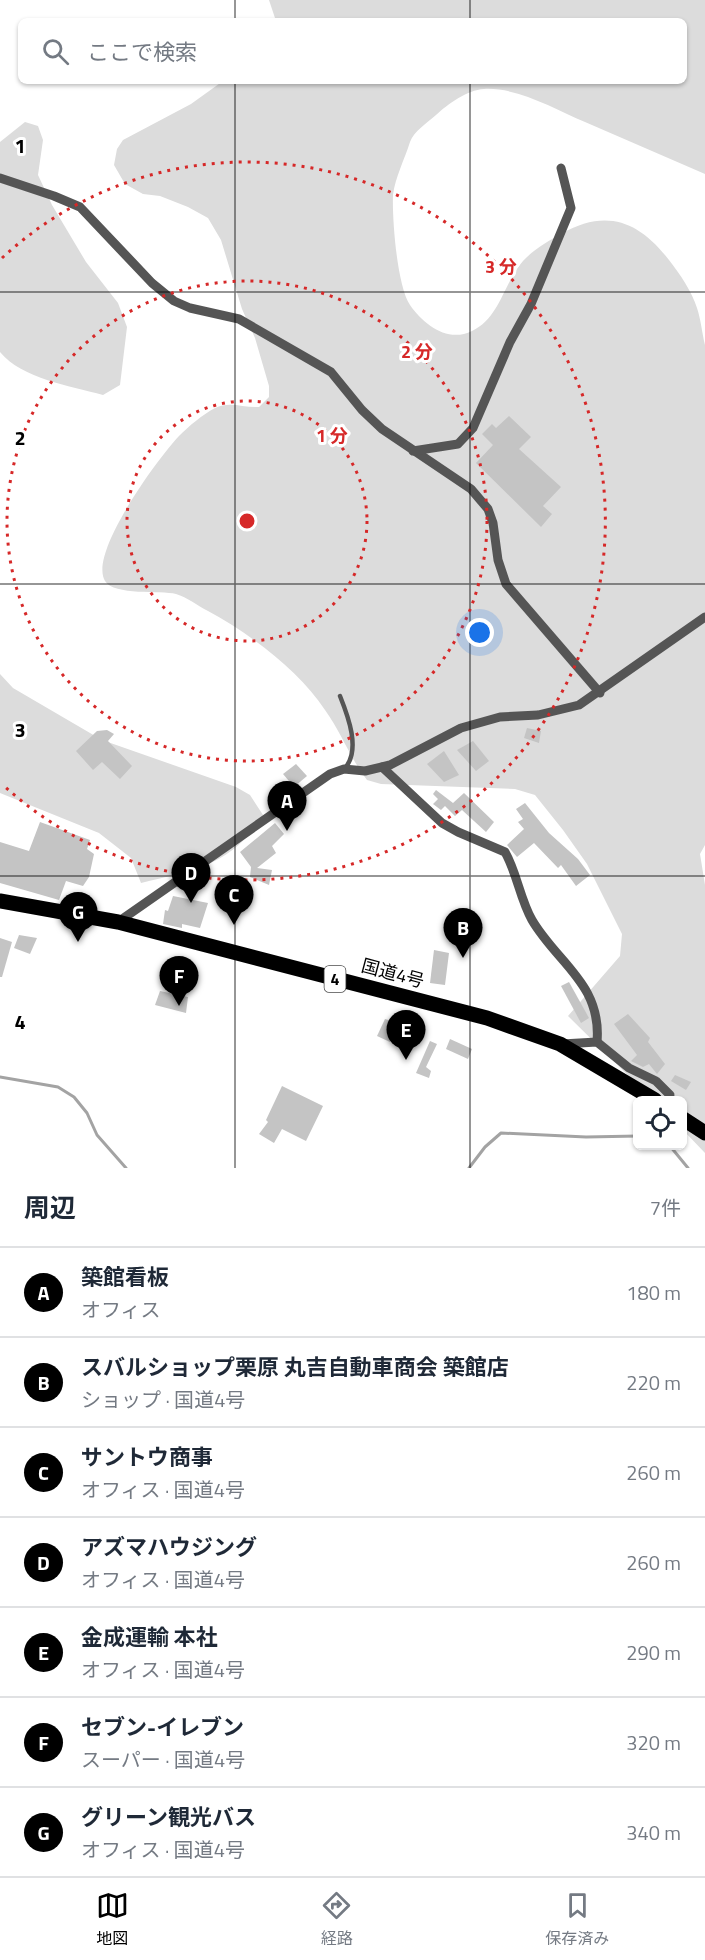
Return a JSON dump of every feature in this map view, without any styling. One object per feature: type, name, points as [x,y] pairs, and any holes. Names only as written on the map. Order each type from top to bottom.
[{"type":"highway","name":"国道4号","points":[[0,901],[118,922],[488,1018],[560,1044],[647,1096]]},
{"type":"highway","points":[[687,1121],[705,1133]]},
{"type":"street","points":[[413,451],[458,444],[473,428],[510,342],[531,304],[570,208],[561,168]]},
{"type":"street","points":[[0,178],[80,207],[152,283],[174,301],[190,308],[239,319],[331,372],[362,410],[413,451],[471,489],[488,509],[506,584],[600,693]]},
{"type":"street","points":[[118,922],[330,774],[344,769],[365,771],[405,760],[461,728],[500,717],[538,716],[579,705],[600,693],[705,617]]},
{"type":"street","points":[[382,767],[442,823],[505,852],[530,916],[582,983],[598,1014],[597,1042]]},
{"type":"street","points":[[560,1044],[597,1042],[629,1068],[656,1081],[670,1096]]},
{"type":"lane","points":[[340,696],[352,739],[350,762],[344,769]]},
{"type":"shaded area","points":[[269,0],[705,0],[705,174],[523,95],[497,89],[484,89],[471,92],[452,102],[414,134],[396,182],[393,206],[396,252],[405,296],[422,319],[437,330],[454,335],[472,331],[489,318],[516,270],[527,257],[541,246],[577,226],[607,221],[634,228],[658,247],[689,289],[700,317],[705,345],[705,845],[700,854],[705,885],[705,1153],[687,1134],[687,1096],[649,1096],[568,1016],[620,956],[622,934],[587,864],[535,795],[515,789],[381,784],[367,780],[331,718],[314,695],[288,667],[272,654],[240,630],[180,595],[127,591],[110,586],[105,581],[102,568],[107,549],[128,506],[179,436],[215,408],[231,405],[259,407],[269,397],[269,386],[255,338],[242,309],[221,240],[208,218],[188,207],[160,196],[143,194],[125,184],[114,165],[117,149],[123,140],[191,104],[219,84],[687,84],[687,18],[275,18]]},
{"type":"shaded area","points":[[25,122],[38,126],[43,140],[38,175],[52,205],[86,262],[118,303],[127,327],[120,385],[103,395],[62,385],[34,375],[9,361],[0,352],[0,142]]},
{"type":"shaded area","points":[[0,674],[13,688],[102,740],[236,787],[250,795],[263,815],[251,832],[225,856],[195,869],[141,883],[131,858],[99,833],[0,793]]},
{"type":"building","points":[[509,416],[531,437],[519,449],[561,487],[543,506],[552,514],[541,527],[476,463],[493,445],[482,434],[492,424],[496,428]]},
{"type":"building","points":[[527,728],[541,731],[539,743],[524,738]]},
{"type":"building","points":[[107,730],[114,734],[108,741],[132,766],[120,779],[102,762],[93,770],[76,751],[97,731]]},
{"type":"building","points":[[473,741],[489,761],[476,771],[457,750]]},
{"type":"building","points":[[444,751],[459,775],[444,782],[427,764]]},
{"type":"building","points":[[296,764],[307,776],[294,787],[283,774]]},
{"type":"building","points":[[436,790],[453,803],[464,793],[494,822],[486,832],[462,810],[455,816],[445,806],[441,810],[433,804],[438,799],[433,794]]},
{"type":"building","points":[[525,803],[549,833],[578,859],[590,875],[576,886],[561,865],[558,868],[534,843],[517,857],[507,845],[524,829],[518,822],[523,819],[516,809]]},
{"type":"building","points":[[40,822],[90,840],[87,849],[94,854],[89,877],[83,886],[66,881],[59,900],[0,883],[0,842],[29,851]]},
{"type":"building","points":[[275,823],[284,834],[272,846],[276,853],[257,868],[272,870],[269,885],[250,877],[251,867],[240,852]]},
{"type":"building","points":[[173,896],[208,903],[200,928],[182,924],[182,928],[163,924],[165,910],[168,911]]},
{"type":"building","points":[[19,935],[37,938],[30,954],[14,948]]},
{"type":"building","points":[[0,938],[12,942],[2,977],[0,977]]},
{"type":"building","points":[[434,950],[449,953],[445,985],[430,983]]},
{"type":"building","points":[[569,982],[589,1018],[581,1023],[561,986]]},
{"type":"building","points":[[160,991],[188,997],[186,1013],[155,1005]]},
{"type":"building","points":[[628,1014],[650,1038],[648,1042],[665,1064],[657,1074],[649,1064],[643,1067],[631,1061],[637,1055],[614,1024]]},
{"type":"building","points":[[385,1019],[399,1023],[390,1042],[377,1036]]},
{"type":"building","points":[[450,1039],[472,1049],[468,1059],[446,1049]]},
{"type":"building","points":[[430,1041],[437,1044],[426,1067],[431,1071],[429,1078],[416,1073]]},
{"type":"building","points":[[675,1075],[691,1082],[686,1090],[671,1081]]},
{"type":"building","points":[[282,1086],[323,1106],[306,1141],[282,1129],[274,1143],[259,1134],[268,1122],[266,1120]]},
{"type":"waterway","points":[[0,1077],[58,1087],[74,1097],[87,1113],[97,1135],[126,1168]]},
{"type":"waterway","points":[[469,1168],[485,1147],[501,1133],[586,1137],[633,1136]]},
{"type":"waterway","points":[[673,1150],[688,1168]]},
{"type":"place","name":"築館看板","points":[[287,831]]},
{"type":"place","name":"アズマハウジング","points":[[191,903]]},
{"type":"place","name":"サントウ商事","points":[[234,925]]},
{"type":"place","name":"グリーン観光バス","points":[[78,942]]},
{"type":"place","name":"スバルショップ栗原 丸吉自動車商会 築館店","points":[[463,958]]},
{"type":"place","name":"セブン-イレブン","points":[[179,1006]]},
{"type":"place","name":"金成運輸 本社","points":[[406,1060]]}]
